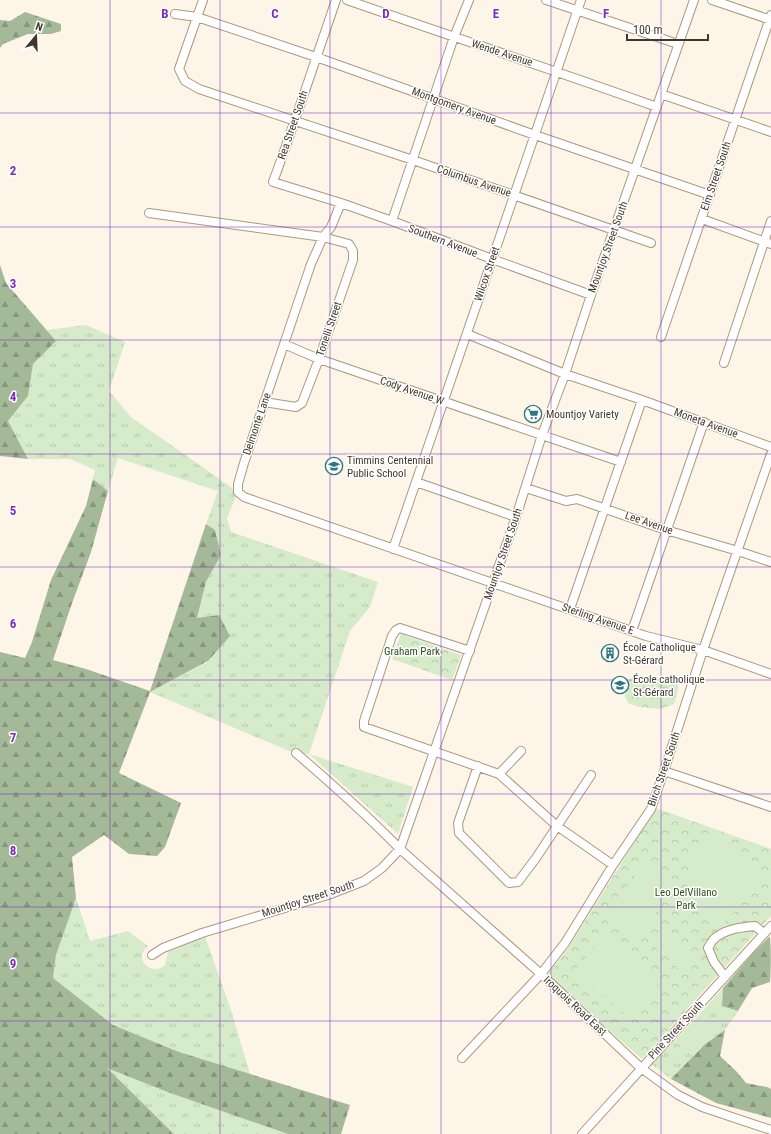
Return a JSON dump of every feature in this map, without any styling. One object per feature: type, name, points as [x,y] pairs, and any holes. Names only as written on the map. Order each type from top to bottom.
[{"type":"street","name":"Columbus Avenue","points":[[203,0],[179,68],[184,81],[199,90],[413,160],[651,243]]},
{"type":"street","name":"Rea Street South","points":[[336,0],[273,182],[341,203]]},
{"type":"street","name":"Wende Avenue","points":[[347,0],[657,107]]},
{"type":"street","points":[[392,221],[454,37],[469,0]]},
{"type":"street","points":[[546,0],[678,44]]},
{"type":"street","name":"Wilcox Street","points":[[393,549],[582,0]]},
{"type":"street","name":"Mountjoy Street South","points":[[152,955],[163,948],[202,933],[328,895],[364,882],[382,868],[400,849],[470,651],[526,488],[542,435],[565,374],[694,0]]},
{"type":"street","points":[[712,0],[770,18]]},
{"type":"street","name":"Montgomery Avenue","points":[[175,14],[197,17],[316,57],[535,135],[710,195]]},
{"type":"street","name":"Elm Street South","points":[[661,337],[770,18]]},
{"type":"street","points":[[661,94],[771,132]]},
{"type":"street","name":"Southern Avenue","points":[[341,203],[492,260],[591,295]]},
{"type":"street","name":"Delmonte Lane","points":[[341,203],[331,227],[323,237],[311,264],[244,463],[238,484],[238,492],[244,497],[393,549]]},
{"type":"street","points":[[149,213],[323,237]]},
{"type":"street","points":[[702,219],[768,242]]},
{"type":"street","points":[[724,362],[768,242],[771,221]]},
{"type":"street","name":"Tonelli Street","points":[[264,402],[296,407],[302,403],[319,359],[353,260],[353,251],[349,244],[323,237]]},
{"type":"street","name":"Moneta Avenue","points":[[467,334],[565,374],[642,400],[771,447]]},
{"type":"street","name":"Cody Avenue W","points":[[284,344],[319,359],[621,462]]},
{"type":"street","points":[[570,609],[642,400]]},
{"type":"street","points":[[632,631],[704,422]]},
{"type":"street","name":"Birch Street South","points":[[462,1058],[541,974],[565,942],[613,865],[651,809],[703,650],[771,454]]},
{"type":"street","points":[[416,482],[516,517]]},
{"type":"street","name":"Lee Avenue","points":[[526,488],[566,501],[577,499],[666,530],[771,562]]},
{"type":"street","name":"Sterling Avenue E","points":[[393,549],[646,636],[703,650],[771,674]]},
{"type":"street","points":[[470,651],[400,628],[396,630],[392,636],[364,721],[364,727],[499,774],[558,826],[613,865]]},
{"type":"street","points":[[499,774],[521,751]]},
{"type":"street","name":"Iroquois Road East","points":[[296,753],[328,780],[400,849],[541,974],[641,1068],[678,1095],[702,1107],[771,1130]]},
{"type":"street","points":[[478,766],[458,823],[459,833],[509,883],[518,882],[558,826],[591,775]]},
{"type":"street","points":[[664,771],[771,807]]},
{"type":"street","points":[[725,977],[714,962],[708,948],[714,939],[726,932],[740,927],[756,926],[764,933]]},
{"type":"street","name":"Pine Street South","points":[[582,1134],[771,926]]},
{"type":"green space","points":[[25,12],[61,24],[61,31],[51,34],[28,34],[3,44],[0,48],[0,20],[10,21]]},
{"type":"green space","points":[[0,265],[6,283],[56,341],[33,364],[28,396],[8,421],[28,459],[0,456]]},
{"type":"green space","points":[[86,325],[125,342],[109,391],[131,417],[231,487],[236,496],[227,519],[231,532],[378,582],[370,607],[350,631],[309,754],[289,751],[150,692],[208,662],[197,619],[206,582],[221,555],[215,530],[206,524],[218,491],[118,458],[108,491],[93,479],[95,470],[70,459],[28,459],[8,421],[28,396],[33,364],[56,341],[47,330]]},
{"type":"green space","points":[[93,479],[108,491],[91,552],[53,660],[86,669],[150,691],[206,524],[215,530],[221,555],[206,582],[197,618],[219,615],[230,636],[208,661],[150,692],[119,773],[181,803],[165,847],[157,856],[129,854],[104,835],[72,857],[76,898],[56,955],[53,978],[113,1025],[179,1052],[350,1105],[341,1134],[288,1134],[170,1093],[107,1068],[174,1134],[0,1134],[0,652],[25,658],[32,642],[51,580],[86,506]]},
{"type":"green space","name":"Graham Park","points":[[401,634],[461,655],[452,680],[392,659]]},
{"type":"green space","points":[[661,677],[678,680],[678,690],[674,704],[661,709],[639,707],[628,703],[625,696],[628,680],[647,682]]},
{"type":"green space","points":[[309,754],[413,787],[398,834]]},
{"type":"green space","name":"Leo DelVillano Park","points":[[656,808],[771,849],[771,916],[642,1059],[546,976],[567,950]]},
{"type":"green space","points":[[714,830],[765,877],[719,929],[699,910],[689,888],[688,878],[693,857]]},
{"type":"green space","points":[[643,864],[674,888],[635,941],[604,919]]},
{"type":"green space","points":[[76,898],[90,941],[128,931],[148,946],[143,952],[142,960],[145,965],[152,969],[158,969],[165,965],[168,952],[205,936],[232,1013],[250,1074],[179,1052],[113,1025],[53,978],[56,955]]},
{"type":"green space","points":[[668,932],[676,939],[662,954],[655,947]]},
{"type":"green space","points":[[604,936],[660,981],[629,1017],[574,971]]},
{"type":"green space","points":[[770,936],[770,982],[752,988],[738,1011],[722,1006],[723,988],[753,953]]},
{"type":"green space","points":[[677,940],[684,946],[671,961],[664,955]]},
{"type":"green space","points":[[685,947],[692,954],[679,969],[672,962]]},
{"type":"green space","points":[[723,988],[722,1006],[738,1011],[725,1030],[715,1037],[713,1022],[704,1024],[695,1019]]},
{"type":"green space","points":[[695,1019],[704,1024],[713,1021],[715,1037],[705,1044],[693,1056],[675,1040]]},
{"type":"green space","points":[[725,1030],[720,1056],[746,1083],[771,1089],[771,1118],[716,1103],[671,1079],[705,1044]]},
{"type":"green space","points":[[675,1040],[693,1056],[671,1079],[651,1064]]},
{"type":"green space","points":[[105,1067],[170,1093],[288,1134],[174,1134]]},
{"type":"place","name":"Mountjoy Variety","points":[[533,414]]},
{"type":"place","name":"Timmins Centennial Public School","points":[[334,466]]},
{"type":"place","name":"École Catholique St-Gérard","points":[[610,653]]},
{"type":"place","name":"École catholique St-Gérard","points":[[620,685]]}]
